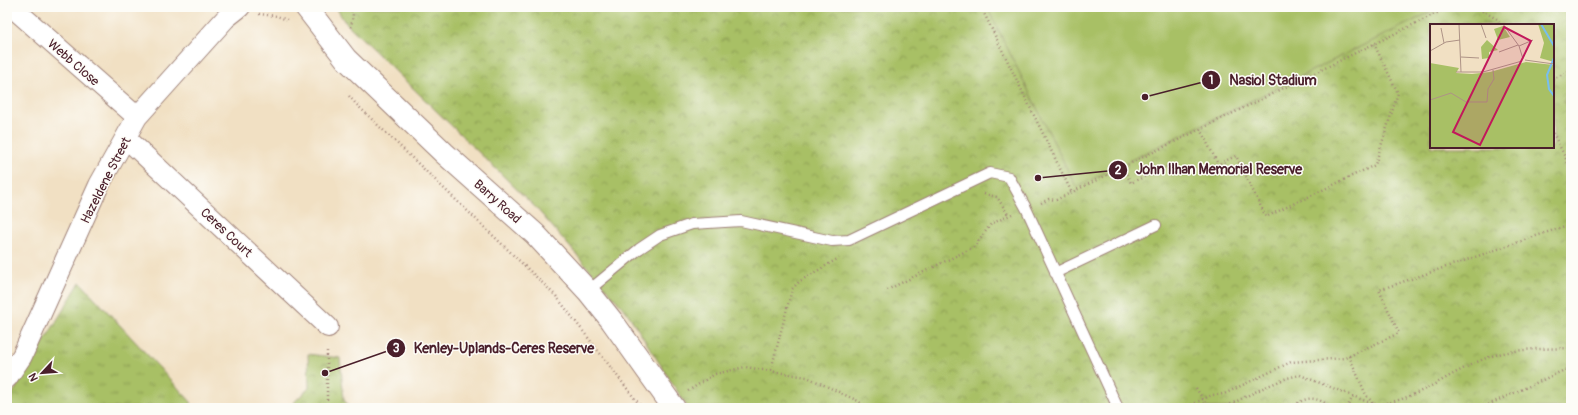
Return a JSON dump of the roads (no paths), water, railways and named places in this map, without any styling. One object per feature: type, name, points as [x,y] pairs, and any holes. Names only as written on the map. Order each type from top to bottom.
[{"type":"street","name":"Webb Close","points":[[12,7],[137,117]]},
{"type":"street","name":"Barry Road","points":[[306,7],[346,59],[444,153],[535,234],[588,291],[673,406]]},
{"type":"street","name":"Hazeldene Street","points":[[7,378],[22,356],[99,185],[137,117],[226,18],[248,9]]},
{"type":"street","name":"Ceres Court","points":[[126,138],[328,327]]},
{"type":"lane","points":[[588,291],[660,235],[692,224],[741,221],[832,241],[849,240],[990,173],[1008,177],[1026,208],[1118,408]]},
{"type":"lane","points":[[1055,273],[1156,225]]},
{"type":"place","name":"Nasiol Stadium","points":[[1145,97]]},
{"type":"place","name":"John Ilhan Memorial Reserve","points":[[1038,178]]},
{"type":"place","name":"Kenley-Uplands-Ceres Reserve","points":[[325,373]]}]
